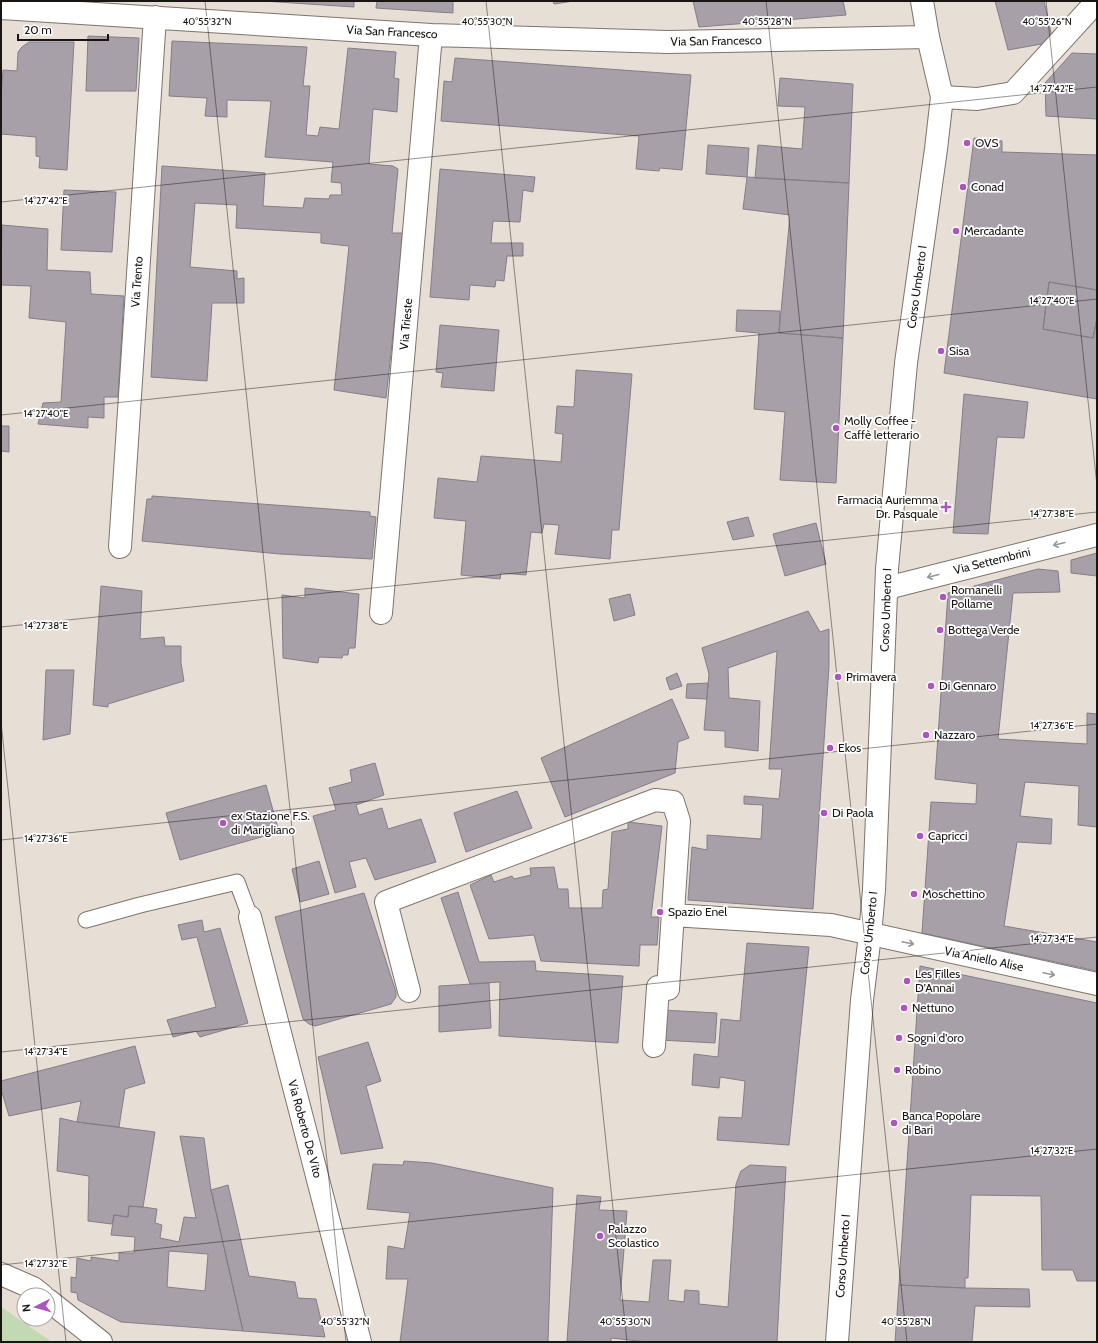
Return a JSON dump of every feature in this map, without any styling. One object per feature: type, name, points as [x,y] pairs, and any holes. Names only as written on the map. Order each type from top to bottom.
[{"type":"street","name":"Corso Umberto I","points":[[836,1342],[862,1000],[874,890],[887,569],[906,364],[942,97],[928,37],[922,1]]},
{"type":"street","points":[[942,97],[977,99],[1013,93],[1097,1]]},
{"type":"street","name":"Via San Francesco","points":[[1,8],[431,35],[668,42],[928,37]]},
{"type":"street","name":"Via Trento","points":[[120,547],[155,17]]},
{"type":"street","name":"Via Trieste","points":[[380,613],[431,35]]},
{"type":"street","name":"Via Settembrini","points":[[887,588],[1097,535]]},
{"type":"street","points":[[409,991],[386,902],[655,800],[673,802],[679,821],[668,989],[658,987],[654,1046]]},
{"type":"street","name":"Via Aniello Alise","points":[[672,915],[831,925],[870,935],[1097,984]]},
{"type":"street","name":"Via Roberto De Vito","points":[[250,917],[360,1342]]},
{"type":"street","points":[[1,1274],[31,1287]]},
{"type":"street","points":[[56,1306],[101,1342]]},
{"type":"lane","points":[[86,920],[140,905],[237,882],[250,917]]},
{"type":"green space","points":[[1,1307],[16,1317],[16,1327],[30,1327],[52,1342],[1,1342]]},
{"type":"building","points":[[263,1],[354,1],[354,7]]},
{"type":"building","points":[[377,1],[453,1],[453,13],[376,8]]},
{"type":"building","points":[[553,1],[574,1],[554,4]]},
{"type":"building","points":[[693,1],[843,1],[846,15],[699,27]]},
{"type":"building","points":[[995,1],[1044,1],[1053,42],[1008,50]]},
{"type":"building","points":[[88,36],[139,38],[136,91],[86,91]]},
{"type":"building","points":[[172,41],[307,47],[303,86],[310,86],[306,135],[318,136],[320,127],[339,129],[348,48],[396,52],[394,78],[399,79],[397,112],[373,109],[369,164],[393,166],[398,169],[392,233],[404,233],[386,398],[334,390],[349,246],[321,243],[321,233],[236,228],[237,205],[195,203],[190,267],[237,271],[237,279],[244,278],[244,303],[212,303],[207,381],[151,377],[162,166],[265,173],[263,206],[303,208],[305,198],[329,199],[330,195],[342,195],[341,183],[331,182],[333,162],[265,157],[271,101],[227,100],[227,117],[205,116],[207,98],[169,96]]},
{"type":"building","points":[[29,42],[74,42],[67,170],[39,168],[40,157],[36,156],[36,137],[1,134],[3,70],[17,71],[18,52]]},
{"type":"building","points":[[1072,53],[1097,54],[1097,119],[1046,116],[1045,83]]},
{"type":"building","points":[[455,58],[691,75],[682,170],[660,168],[659,171],[636,169],[639,136],[441,121],[444,81],[452,82]]},
{"type":"building","points":[[780,78],[853,84],[849,183],[755,178],[758,145],[802,149],[805,107],[778,106]]},
{"type":"building","points":[[974,138],[1002,141],[1002,152],[1097,155],[1097,290],[1049,282],[1043,329],[1093,338],[1097,318],[1097,399],[944,373]]},
{"type":"building","points":[[708,145],[749,148],[747,177],[706,174]]},
{"type":"building","points":[[440,169],[535,177],[533,192],[523,190],[520,222],[493,221],[491,243],[523,243],[523,256],[507,256],[504,281],[496,280],[495,287],[470,285],[469,300],[430,297]]},
{"type":"building","points":[[747,177],[849,183],[843,338],[779,333],[790,215],[743,209]]},
{"type":"building","points":[[64,190],[116,192],[112,252],[61,250]]},
{"type":"building","points":[[2,225],[48,229],[47,270],[90,272],[91,294],[124,296],[118,397],[104,397],[104,418],[88,417],[88,428],[38,424],[43,403],[61,402],[66,322],[29,318],[31,286],[1,285]]},
{"type":"building","points":[[1049,282],[1097,290],[1097,318],[1093,338],[1043,329]]},
{"type":"building","points":[[737,310],[780,311],[779,333],[843,338],[836,483],[780,480],[785,412],[754,409],[759,333],[736,331]]},
{"type":"building","points":[[440,325],[499,330],[494,391],[441,387],[443,373],[436,372]]},
{"type":"building","points":[[576,370],[632,374],[619,530],[612,530],[610,559],[555,554],[559,525],[544,524],[542,533],[531,532],[526,575],[501,573],[500,579],[461,575],[466,521],[434,518],[438,478],[477,482],[481,456],[561,462],[563,434],[555,433],[557,406],[574,407]]},
{"type":"building","points":[[964,394],[1028,402],[1024,438],[997,437],[988,534],[953,533]]},
{"type":"building","points":[[1,426],[9,426],[9,452],[1,451]]},
{"type":"building","points":[[152,496],[370,512],[370,516],[376,517],[372,559],[280,554],[142,541],[147,499],[152,499]]},
{"type":"building","points":[[748,517],[754,536],[733,540],[727,522]]},
{"type":"building","points":[[816,523],[826,564],[785,576],[773,534]]},
{"type":"building","points":[[1097,553],[1097,576],[1071,573],[1071,560]]},
{"type":"building","points":[[1038,569],[1058,571],[1060,592],[1013,593],[998,739],[1087,744],[1087,713],[1097,714],[1097,827],[1078,825],[1079,786],[1025,782],[1020,816],[1052,819],[1051,844],[1017,842],[1004,926],[1097,942],[1097,971],[922,933],[931,802],[976,804],[977,784],[935,779],[948,593]]},
{"type":"building","points":[[101,586],[142,591],[140,639],[164,637],[165,646],[181,646],[181,663],[184,681],[108,704],[108,707],[93,705]]},
{"type":"building","points":[[305,588],[359,594],[355,648],[349,648],[348,655],[343,655],[342,658],[319,657],[318,663],[283,658],[282,595],[305,598]]},
{"type":"building","points":[[630,594],[635,615],[614,621],[609,599]]},
{"type":"building","points":[[808,611],[820,632],[829,629],[829,666],[813,909],[688,900],[692,847],[707,850],[707,835],[761,839],[763,805],[744,804],[744,796],[779,799],[782,769],[769,769],[777,651],[728,668],[729,698],[760,701],[758,751],[725,747],[725,731],[704,730],[709,674],[702,648]]},
{"type":"building","points":[[46,670],[74,670],[70,734],[43,740]]},
{"type":"building","points":[[677,673],[682,686],[670,690],[666,678]]},
{"type":"building","points":[[708,683],[707,699],[686,698],[687,684]]},
{"type":"building","points":[[672,699],[689,738],[678,742],[675,773],[565,817],[541,758]]},
{"type":"building","points":[[375,763],[384,795],[356,805],[359,815],[382,808],[388,829],[421,819],[436,862],[375,880],[366,858],[349,862],[356,887],[335,893],[313,816],[336,810],[329,788],[352,782],[350,770]]},
{"type":"building","name":"ex Stazione F.S. di Marigliano","points":[[266,785],[279,832],[180,860],[166,813]]},
{"type":"building","points":[[517,791],[532,828],[466,852],[454,813]]},
{"type":"building","points":[[628,822],[662,826],[651,917],[659,917],[657,945],[640,945],[639,966],[541,961],[534,935],[489,939],[470,885],[491,875],[494,882],[512,876],[514,879],[531,875],[530,868],[554,867],[558,889],[568,889],[569,908],[602,908],[603,890],[608,889],[612,832],[628,829]]},
{"type":"building","points":[[319,861],[329,894],[300,902],[292,869]]},
{"type":"building","points":[[458,892],[479,962],[535,961],[536,971],[623,976],[618,1043],[499,1036],[500,982],[470,984],[441,898]]},
{"type":"building","points":[[364,893],[396,992],[396,997],[391,1004],[315,1026],[309,1024],[303,1019],[275,917]]},
{"type":"building","points":[[202,920],[204,932],[220,928],[248,1023],[200,1037],[196,1031],[173,1037],[167,1020],[216,1007],[197,937],[182,940],[178,925]]},
{"type":"building","points":[[747,943],[809,947],[789,1145],[717,1140],[719,1117],[742,1118],[745,1081],[720,1077],[719,1088],[692,1085],[694,1054],[718,1057],[721,1019],[740,1021]]},
{"type":"building","points":[[920,966],[1097,1003],[1097,1281],[1077,1281],[1073,1270],[1042,1270],[1041,1196],[971,1195],[968,1278],[965,1278],[965,1288],[899,1285]]},
{"type":"building","points":[[489,983],[491,1028],[439,1032],[439,986]]},
{"type":"building","points":[[662,1010],[717,1013],[715,1043],[660,1040]]},
{"type":"building","points":[[368,1042],[381,1081],[366,1086],[383,1148],[341,1154],[318,1057]]},
{"type":"building","points":[[135,1046],[145,1083],[125,1089],[119,1127],[77,1122],[81,1101],[9,1116],[1,1089],[1,1081]]},
{"type":"building","points":[[60,1118],[77,1122],[155,1132],[143,1207],[129,1206],[128,1217],[114,1215],[112,1224],[88,1221],[89,1176],[57,1171]]},
{"type":"building","points":[[180,1136],[204,1138],[211,1190],[243,1331],[121,1322],[78,1300],[77,1293],[71,1292],[71,1277],[76,1278],[77,1258],[91,1261],[91,1257],[119,1261],[119,1253],[134,1253],[135,1237],[111,1235],[114,1215],[128,1217],[129,1206],[157,1209],[155,1223],[162,1225],[160,1238],[179,1242],[184,1217],[196,1218]],"holes":[[[169,1251],[208,1254],[205,1291],[167,1287]]]},
{"type":"building","points":[[404,1161],[432,1163],[553,1188],[548,1342],[400,1342],[408,1279],[386,1279],[388,1246],[404,1249],[410,1213],[367,1209],[373,1164],[403,1165]]},
{"type":"building","name":"Palazzo Scolastico","points":[[750,1165],[786,1167],[777,1342],[647,1342],[611,1338],[611,1342],[567,1341],[577,1195],[601,1197],[599,1210],[627,1211],[620,1300],[649,1302],[653,1260],[671,1260],[668,1300],[684,1302],[685,1290],[699,1291],[699,1304],[728,1307],[736,1184],[741,1171]]},
{"type":"building","points":[[228,1185],[249,1276],[295,1282],[298,1298],[316,1299],[325,1337],[243,1331],[211,1190]]},
{"type":"building","points":[[899,1285],[1029,1289],[1030,1307],[975,1306],[972,1342],[895,1342]]},
{"type":"place","name":"OVS","points":[[967,143]]},
{"type":"place","name":"Conad","points":[[963,187]]},
{"type":"place","name":"Mercadante","points":[[956,231]]},
{"type":"place","name":"Sisa","points":[[941,351]]},
{"type":"place","name":"Molly Coffee - Caffè letterario","points":[[836,428]]},
{"type":"place","name":"Farmacia Auriemma Dr. Pasquale","points":[[946,507]]},
{"type":"place","name":"Romanelli Pollame","points":[[943,597]]},
{"type":"place","name":"Bottega Verde","points":[[940,630]]},
{"type":"place","name":"Primavera","points":[[838,677]]},
{"type":"place","name":"Di Gennaro","points":[[931,686]]},
{"type":"place","name":"Nazzaro","points":[[926,735]]},
{"type":"place","name":"Ekos","points":[[830,748]]},
{"type":"place","name":"Di Paola","points":[[824,813]]},
{"type":"place","name":"ex Stazione F.S. di Marigliano","points":[[223,823]]},
{"type":"place","name":"Capricci","points":[[920,836]]},
{"type":"place","name":"Moschettino","points":[[914,894]]},
{"type":"place","name":"Spazio Enel","points":[[660,912]]},
{"type":"place","name":"Les Filles D'Annai","points":[[907,981]]},
{"type":"place","name":"Nettuno","points":[[904,1008]]},
{"type":"place","name":"Sogni d'oro","points":[[899,1038]]},
{"type":"place","name":"Robino","points":[[897,1070]]},
{"type":"place","name":"Banca Popolare di Bari","points":[[894,1123]]},
{"type":"place","name":"Palazzo Scolastico","points":[[600,1236]]}]
